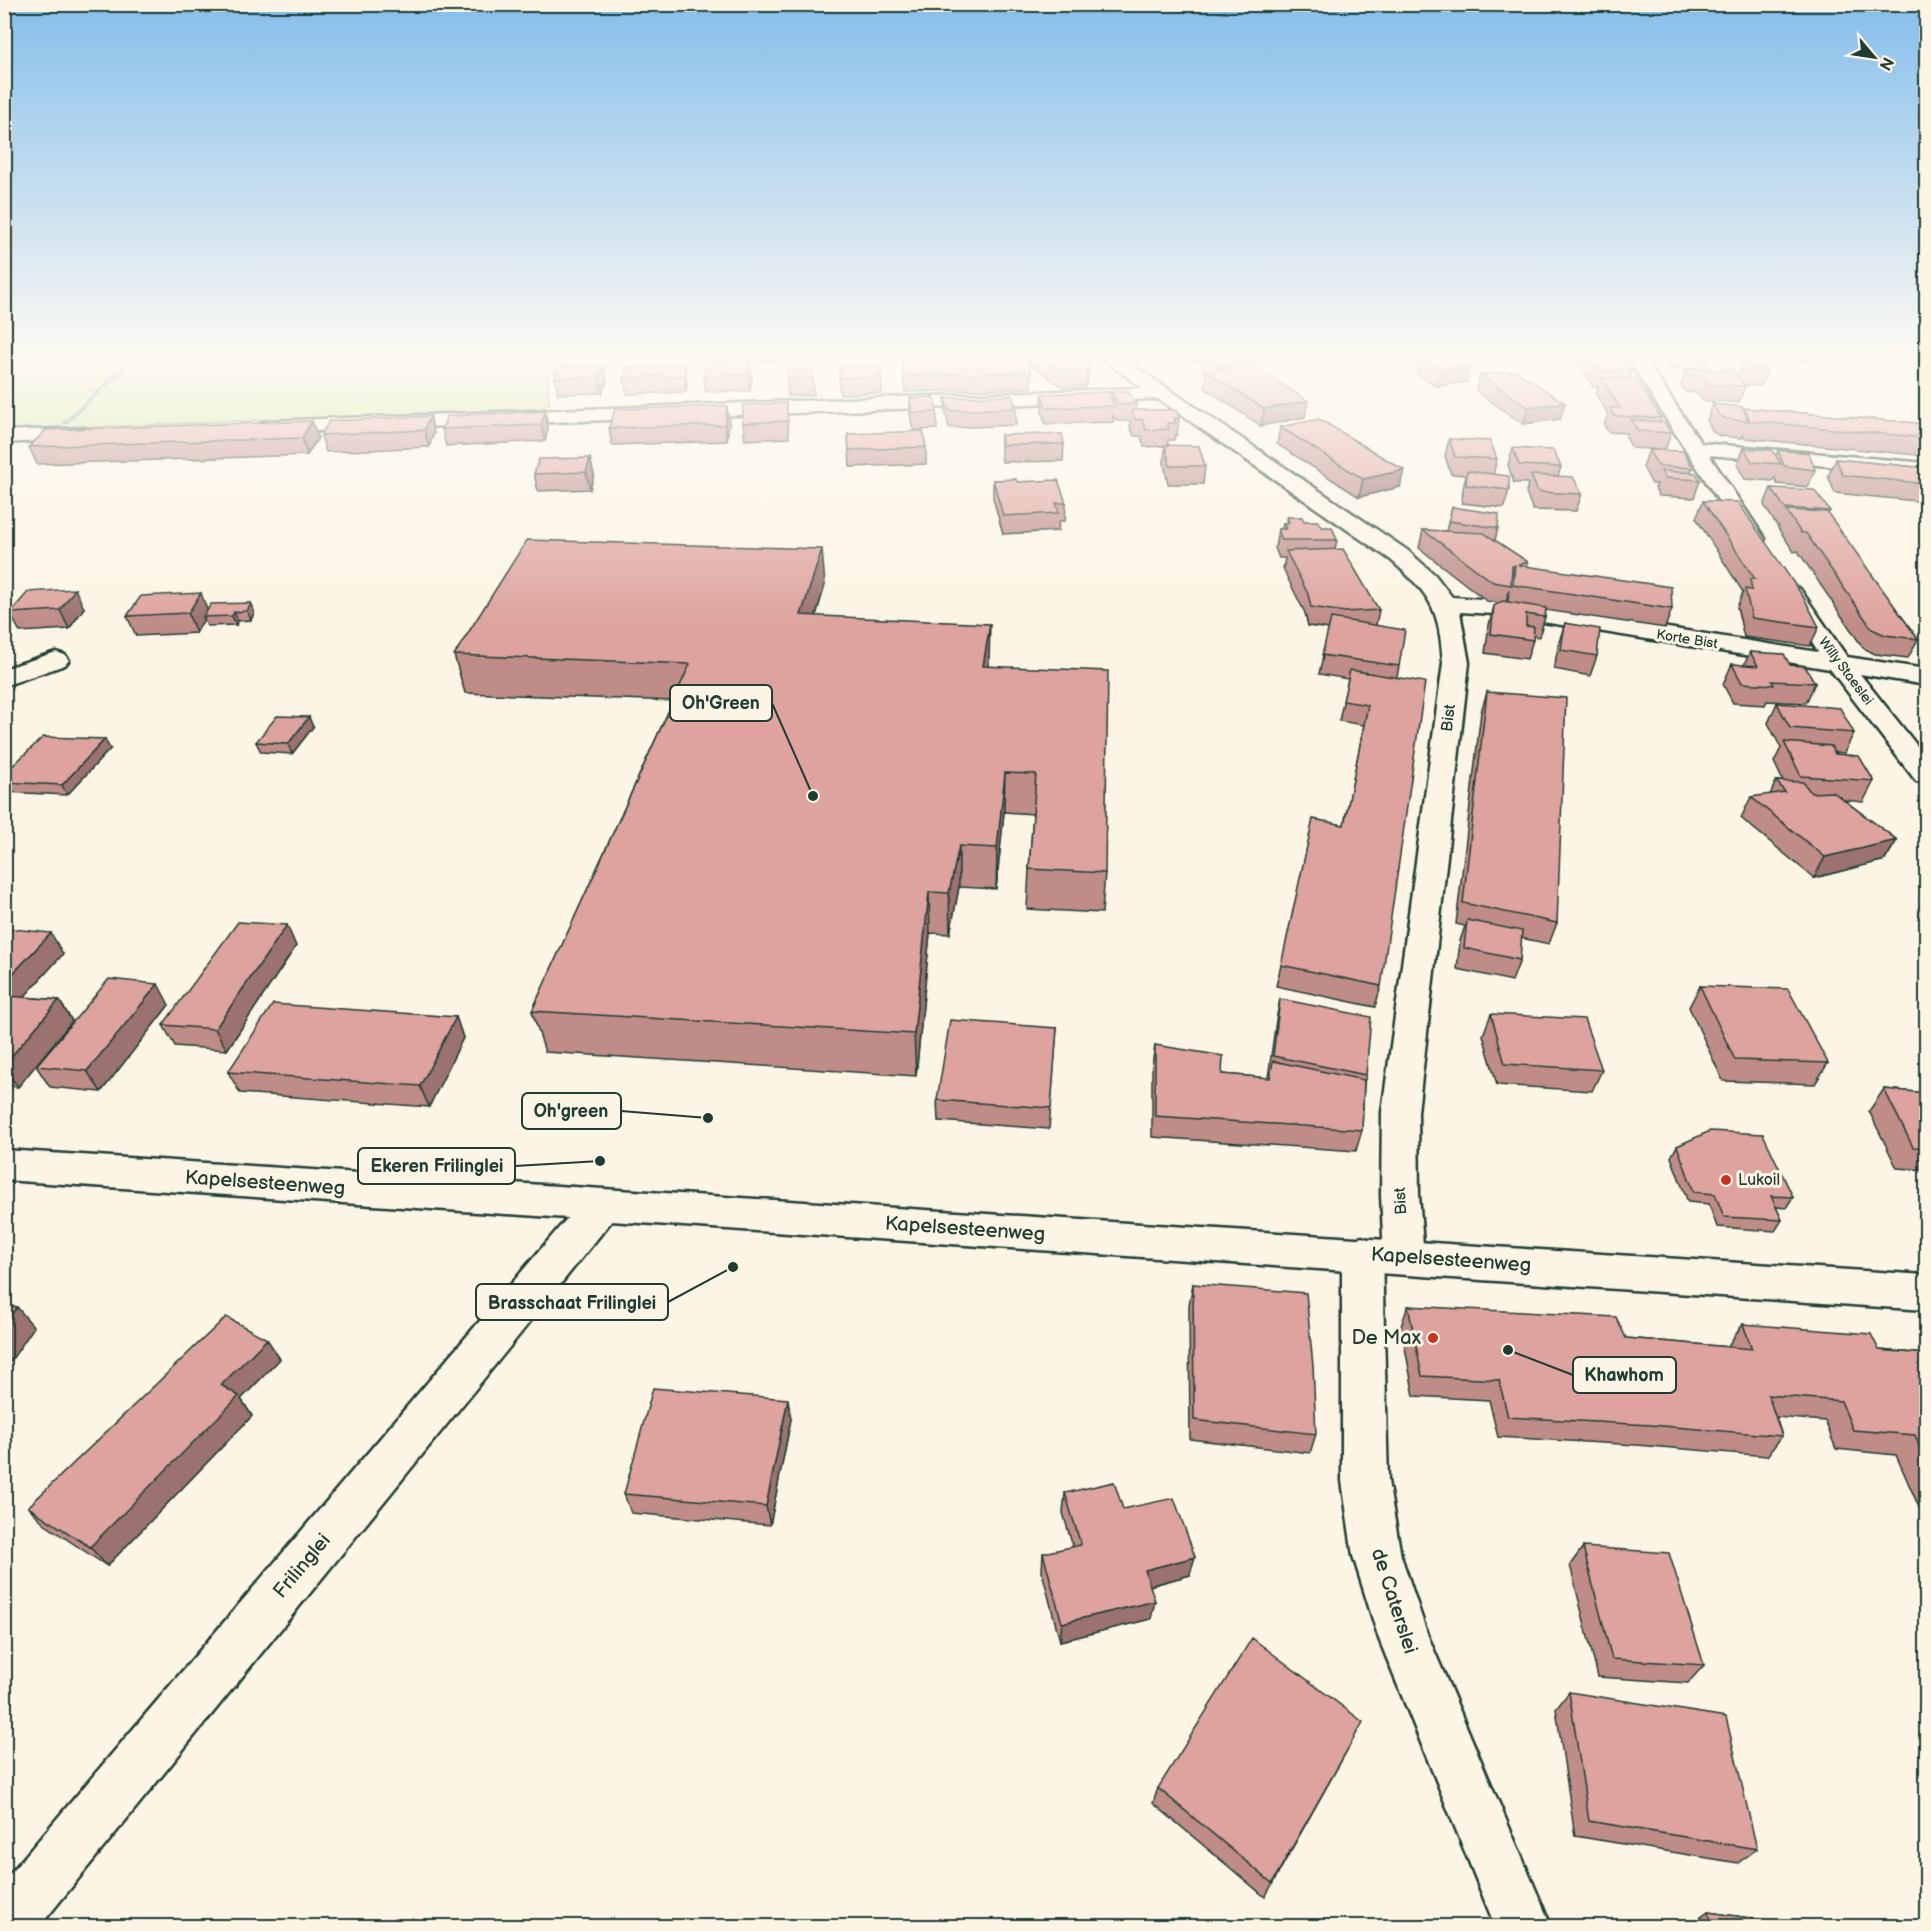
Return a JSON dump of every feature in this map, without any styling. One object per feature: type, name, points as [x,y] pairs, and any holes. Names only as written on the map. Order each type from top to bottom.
[{"type":"street","name":"Bist","points":[[1234,443],[1399,555],[1425,577],[1447,604],[1454,631],[1456,663],[1400,1112],[1400,1195],[1383,1255]]},
{"type":"street","points":[[1691,443],[1766,556]]},
{"type":"street","points":[[1694,448],[1926,469]]},
{"type":"street","name":"Willy Staeslei","points":[[1779,576],[1839,664],[1926,775]]},
{"type":"street","name":"Korte Bist","points":[[1447,604],[1494,607],[1926,677]]},
{"type":"street","points":[[4,678],[56,660]]},
{"type":"street","name":"Kapelsesteenweg","points":[[4,1166],[600,1207],[1383,1255],[1926,1293]]},
{"type":"street","name":"Frilinglei","points":[[4,1926],[600,1207]]},
{"type":"street","name":"de Caterslei","points":[[1383,1255],[1365,1481],[1377,1557],[1408,1650],[1523,1926]]},
{"type":"building","points":[[33,443],[147,443],[29,447]]},
{"type":"building","points":[[849,443],[925,443],[926,447],[849,450]]},
{"type":"building","points":[[1002,443],[1064,444],[1002,445]]},
{"type":"building","points":[[1306,443],[1359,443],[1404,470],[1363,479]]},
{"type":"building","points":[[1450,443],[1491,443],[1497,459],[1455,457]]},
{"type":"building","points":[[1165,445],[1199,446],[1205,466],[1170,466]]},
{"type":"building","points":[[1513,448],[1553,450],[1561,467],[1519,465]]},
{"type":"building","points":[[1744,448],[1772,450],[1781,464],[1752,462]]},
{"type":"building","points":[[1649,450],[1683,451],[1693,468],[1658,466]]},
{"type":"building","points":[[1778,450],[1809,453],[1815,470],[1784,466]]},
{"type":"building","points":[[590,458],[586,472],[534,474],[539,459]]},
{"type":"building","points":[[1836,459],[1926,468],[1926,484],[1843,475]]},
{"type":"building","points":[[1467,471],[1509,476],[1509,490],[1466,485]]},
{"type":"building","points":[[1661,471],[1696,473],[1700,480],[1665,478]]},
{"type":"building","points":[[1531,475],[1573,477],[1582,494],[1538,492]]},
{"type":"building","points":[[1016,479],[1017,482],[1058,480],[1066,503],[1056,503],[1059,513],[1003,516],[993,480]]},
{"type":"building","points":[[1771,488],[1814,490],[1830,511],[1785,508]]},
{"type":"building","points":[[1703,501],[1738,502],[1804,598],[1819,627],[1752,618],[1745,589],[1752,590],[1750,579],[1755,579]]},
{"type":"building","points":[[1452,507],[1499,514],[1498,528],[1449,521]]},
{"type":"building","points":[[1786,510],[1827,512],[1918,639],[1885,635],[1872,629],[1806,533],[1801,533]]},
{"type":"building","points":[[1287,517],[1302,517],[1304,521],[1318,521],[1321,527],[1332,527],[1337,540],[1282,540],[1278,529],[1286,529],[1283,523],[1289,523]]},
{"type":"building","points":[[1423,530],[1484,533],[1528,562],[1518,565],[1671,587],[1672,609],[1513,585],[1515,565],[1512,566],[1511,585],[1493,582]]},
{"type":"building","points":[[527,540],[822,549],[801,615],[990,624],[983,666],[1108,671],[1105,873],[1029,869],[1036,774],[1005,773],[997,848],[959,846],[949,893],[929,892],[914,1034],[532,1011],[690,664],[454,655]]},
{"type":"building","points":[[1343,549],[1379,610],[1345,612],[1311,607],[1308,594],[1286,551]]},
{"type":"building","points":[[75,589],[60,610],[10,613],[28,592]]},
{"type":"building","points":[[201,593],[188,613],[127,616],[141,596]]},
{"type":"building","points":[[1502,601],[1546,608],[1545,617],[1526,614],[1526,626],[1534,627],[1533,640],[1491,634],[1494,606]]},
{"type":"building","points":[[251,603],[247,611],[234,612],[232,616],[203,617],[211,604]]},
{"type":"building","points":[[1331,618],[1405,630],[1399,666],[1322,655]]},
{"type":"building","points":[[1565,623],[1600,629],[1597,656],[1561,650]]},
{"type":"building","points":[[1750,652],[1784,654],[1790,665],[1805,666],[1815,683],[1772,681],[1774,685],[1742,683],[1732,664],[1758,666]]},
{"type":"building","points":[[1350,670],[1425,682],[1381,986],[1281,965],[1313,819],[1344,825],[1368,705],[1343,701]]},
{"type":"building","points":[[1487,692],[1566,698],[1557,923],[1463,903]]},
{"type":"building","points":[[1777,703],[1840,708],[1854,733],[1790,728]]},
{"type":"building","points":[[277,716],[309,717],[288,744],[256,742]]},
{"type":"building","points":[[43,737],[105,739],[62,785],[4,782],[4,774]]},
{"type":"building","points":[[1784,742],[1831,746],[1835,754],[1859,756],[1874,781],[1801,776]]},
{"type":"building","points":[[1776,781],[1803,782],[1811,793],[1833,792],[1897,840],[1825,857],[1751,797],[1785,792]]},
{"type":"building","points":[[1467,920],[1522,931],[1520,960],[1464,948]]},
{"type":"building","points":[[238,922],[287,925],[215,1029],[163,1025]]},
{"type":"building","points":[[4,928],[51,933],[4,983]]},
{"type":"building","points":[[109,979],[158,984],[87,1071],[36,1066]]},
{"type":"building","points":[[1700,986],[1788,989],[1828,1063],[1735,1060]]},
{"type":"building","points":[[8,996],[59,1000],[4,1065],[4,1000]]},
{"type":"building","points":[[1280,999],[1371,1017],[1366,1075],[1273,1056]]},
{"type":"building","points":[[273,1004],[456,1017],[420,1086],[228,1072]]},
{"type":"building","points":[[1491,1014],[1584,1019],[1602,1070],[1505,1064]]},
{"type":"building","points":[[950,1020],[1057,1028],[1051,1108],[937,1100]]},
{"type":"building","points":[[1155,1045],[1223,1056],[1222,1074],[1270,1078],[1273,1061],[1364,1080],[1362,1130],[1155,1116]]},
{"type":"building","points":[[1884,1089],[1926,1093],[1926,1148],[1913,1147]]},
{"type":"building","name":"Lukoil","points":[[1710,1131],[1763,1134],[1793,1197],[1771,1196],[1782,1220],[1724,1217],[1715,1194],[1694,1192],[1677,1146]]},
{"type":"building","points":[[1193,1284],[1306,1293],[1313,1366],[1316,1434],[1194,1420]]},
{"type":"building","points":[[4,1306],[17,1307],[4,1325]]},
{"type":"building","points":[[1408,1306],[1616,1317],[1626,1338],[1752,1349],[1743,1324],[1871,1334],[1879,1350],[1926,1354],[1926,1462],[1915,1435],[1853,1430],[1841,1401],[1768,1395],[1782,1436],[1650,1425],[1508,1417],[1499,1380],[1422,1376]]},
{"type":"building","points":[[226,1317],[267,1339],[221,1385],[239,1396],[90,1547],[28,1507]]},
{"type":"building","points":[[653,1388],[788,1399],[766,1506],[624,1494]]},
{"type":"building","points":[[1114,1482],[1123,1509],[1174,1498],[1195,1557],[1145,1570],[1155,1601],[1062,1623],[1043,1553],[1081,1545],[1065,1493]]},
{"type":"building","points":[[1583,1547],[1669,1553],[1704,1665],[1612,1659]]},
{"type":"building","points":[[1252,1638],[1363,1722],[1272,1883],[1158,1788]]},
{"type":"building","points":[[1569,1692],[1726,1717],[1757,1849],[1589,1821]]},
{"type":"building","points":[[1708,1912],[1806,1926],[1711,1926]]},
{"type":"place","name":"Oh'Green","points":[[813,796]]},
{"type":"place","name":"Oh'green","points":[[708,1118]]},
{"type":"place","name":"Ekeren Frilinglei","points":[[600,1161]]},
{"type":"place","name":"Lukoil","points":[[1726,1180]]},
{"type":"place","name":"Brasschaat Frilinglei","points":[[733,1267]]},
{"type":"place","name":"De Max","points":[[1433,1338]]},
{"type":"place","name":"Khawhom","points":[[1508,1350]]}]
